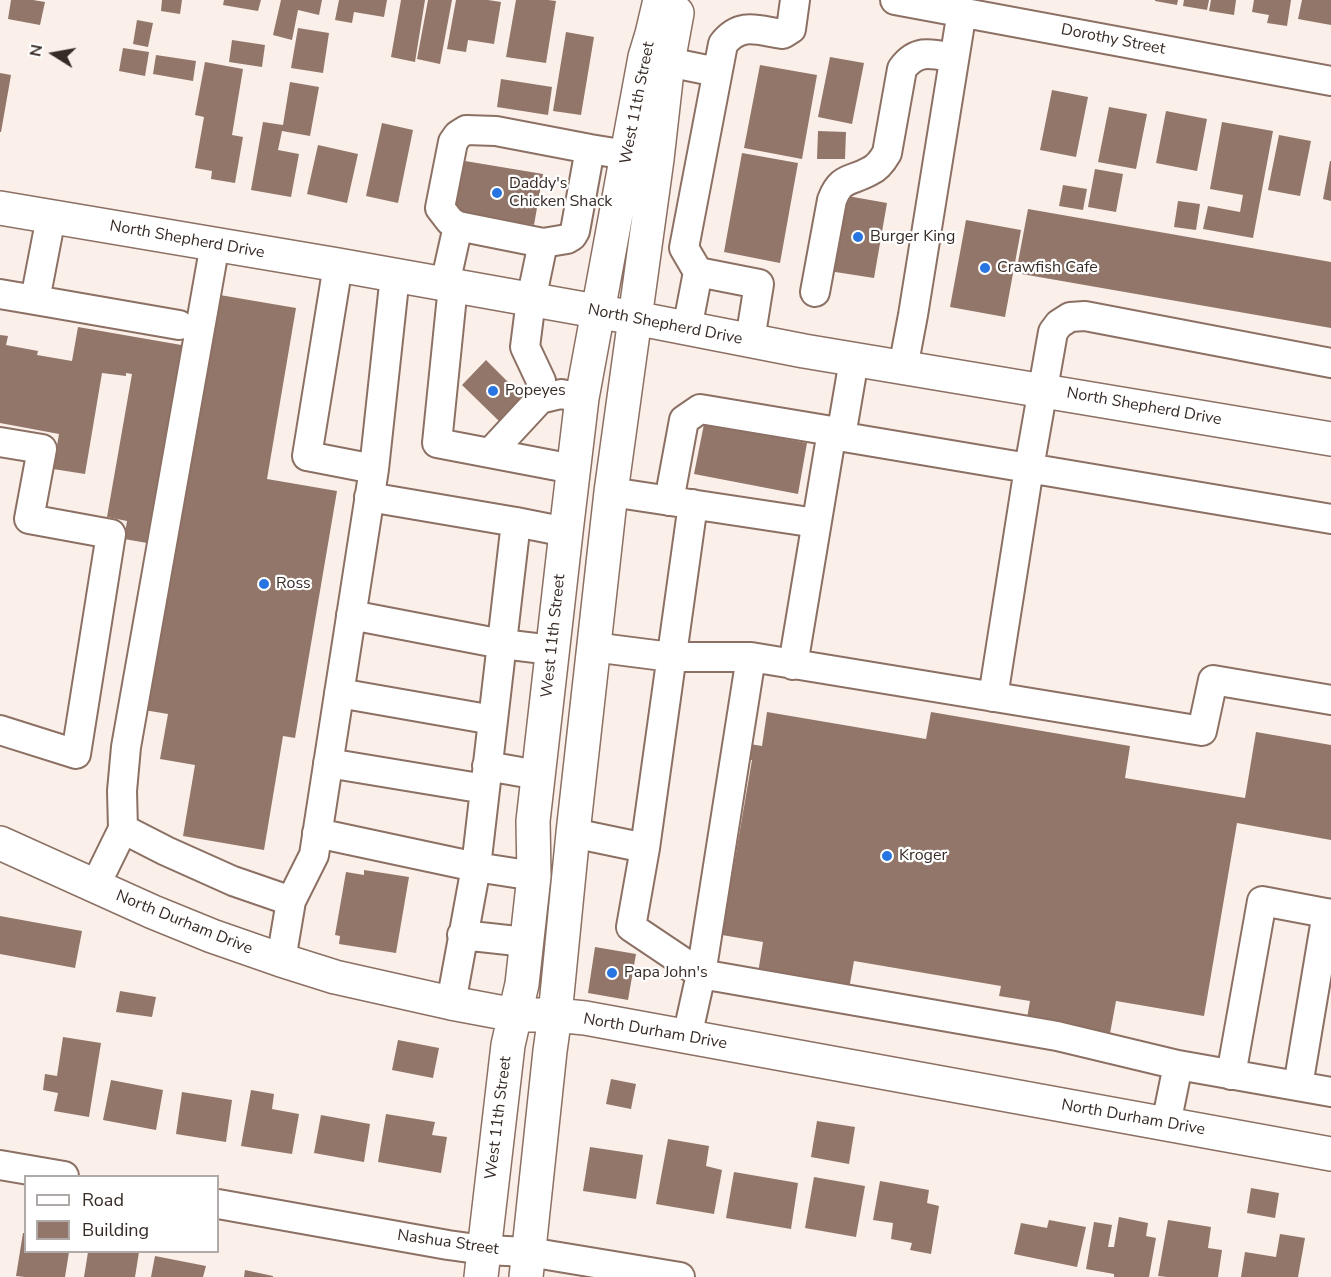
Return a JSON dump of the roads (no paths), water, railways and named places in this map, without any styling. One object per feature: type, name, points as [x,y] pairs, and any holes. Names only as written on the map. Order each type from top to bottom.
[{"type":"main road","name":"West 11th Street","points":[[482,1264],[508,1045],[522,984],[534,876],[533,821],[582,398],[645,57],[660,0]]},
{"type":"main road","name":"West 11th Street","points":[[527,1265],[611,492],[653,189],[668,62],[679,0]]},
{"type":"main road","name":"North Shepherd Drive","points":[[0,208],[395,275],[854,360],[1331,439]]},
{"type":"main road","points":[[572,473],[582,531],[578,601],[594,647]]},
{"type":"main road","points":[[552,650],[568,692],[564,783],[573,833]]},
{"type":"main road","name":"North Durham Drive","points":[[0,843],[182,924],[335,977],[515,1015],[585,1018],[1331,1154]]},
{"type":"street","points":[[687,329],[698,272],[684,248],[723,44],[731,34],[754,28],[783,34],[791,29],[795,0]]},
{"type":"street","name":"Dorothy Street","points":[[895,0],[1331,81]]},
{"type":"street","points":[[903,368],[962,11]]},
{"type":"street","points":[[815,292],[832,200],[837,188],[845,181],[872,171],[887,153],[902,69],[909,59],[920,55],[931,54],[954,58]]},
{"type":"street","points":[[668,62],[717,72]]},
{"type":"street","points":[[590,149],[575,231],[567,239],[543,243],[458,226],[450,221],[440,208],[453,142],[466,130],[496,131],[627,155]]},
{"type":"street","points":[[653,189],[693,200]]},
{"type":"street","points":[[35,300],[51,217]]},
{"type":"street","points":[[458,226],[449,285],[437,443],[572,473]]},
{"type":"street","points":[[540,399],[541,381],[525,347],[531,300],[543,243]]},
{"type":"street","points":[[95,886],[123,829],[122,791],[126,747],[215,244]]},
{"type":"street","points":[[338,265],[307,456],[374,469]]},
{"type":"street","points":[[698,272],[759,284],[750,340]]},
{"type":"street","points":[[281,960],[291,901],[314,855],[374,469],[395,275]]},
{"type":"street","points":[[0,294],[179,325]]},
{"type":"street","points":[[993,697],[1042,390],[1053,332],[1059,324],[1070,317],[1085,315],[1331,363]]},
{"type":"street","points":[[794,664],[816,523],[854,360]]},
{"type":"street","points":[[490,453],[540,399],[561,394],[582,398]]},
{"type":"street","points":[[1331,519],[837,435],[832,431],[700,409],[684,420],[671,657],[645,848],[631,927],[701,974],[1057,1036],[1178,1065],[1331,1092]]},
{"type":"street","points":[[0,442],[42,450],[29,519],[111,534],[76,754],[0,730]]},
{"type":"street","points":[[611,492],[816,523]]},
{"type":"street","points":[[369,497],[566,532]]},
{"type":"street","points":[[451,1003],[476,867],[516,522]]},
{"type":"street","points":[[351,615],[502,644],[552,650]]},
{"type":"street","points":[[594,647],[671,657],[751,657],[1202,731],[1213,680],[1331,700]]},
{"type":"street","points":[[687,1037],[701,974],[751,657]]},
{"type":"street","points":[[339,693],[493,720]]},
{"type":"street","points":[[328,763],[486,778],[538,775]]},
{"type":"street","points":[[123,829],[166,851],[233,880],[291,901]]},
{"type":"street","points":[[573,833],[645,848]]},
{"type":"street","points":[[317,834],[476,867],[534,876]]},
{"type":"street","points":[[1231,1074],[1262,901],[1329,914],[1298,1086]]},
{"type":"street","points":[[462,935],[526,942]]},
{"type":"street","points":[[1166,1124],[1178,1065]]},
{"type":"street","points":[[0,1165],[58,1175]]},
{"type":"street","name":"Nashua Street","points":[[219,1204],[482,1264],[527,1265],[680,1277]]},
{"type":"place","name":"Daddy's Chicken Shack","points":[[497,193]]},
{"type":"place","name":"Burger King","points":[[858,237]]},
{"type":"place","name":"Crawfish Cafe","points":[[985,268]]},
{"type":"place","name":"Popeyes","points":[[493,391]]},
{"type":"place","name":"Ross","points":[[264,584]]},
{"type":"place","name":"Kroger","points":[[887,856]]},
{"type":"place","name":"Papa John's","points":[[612,973]]}]
